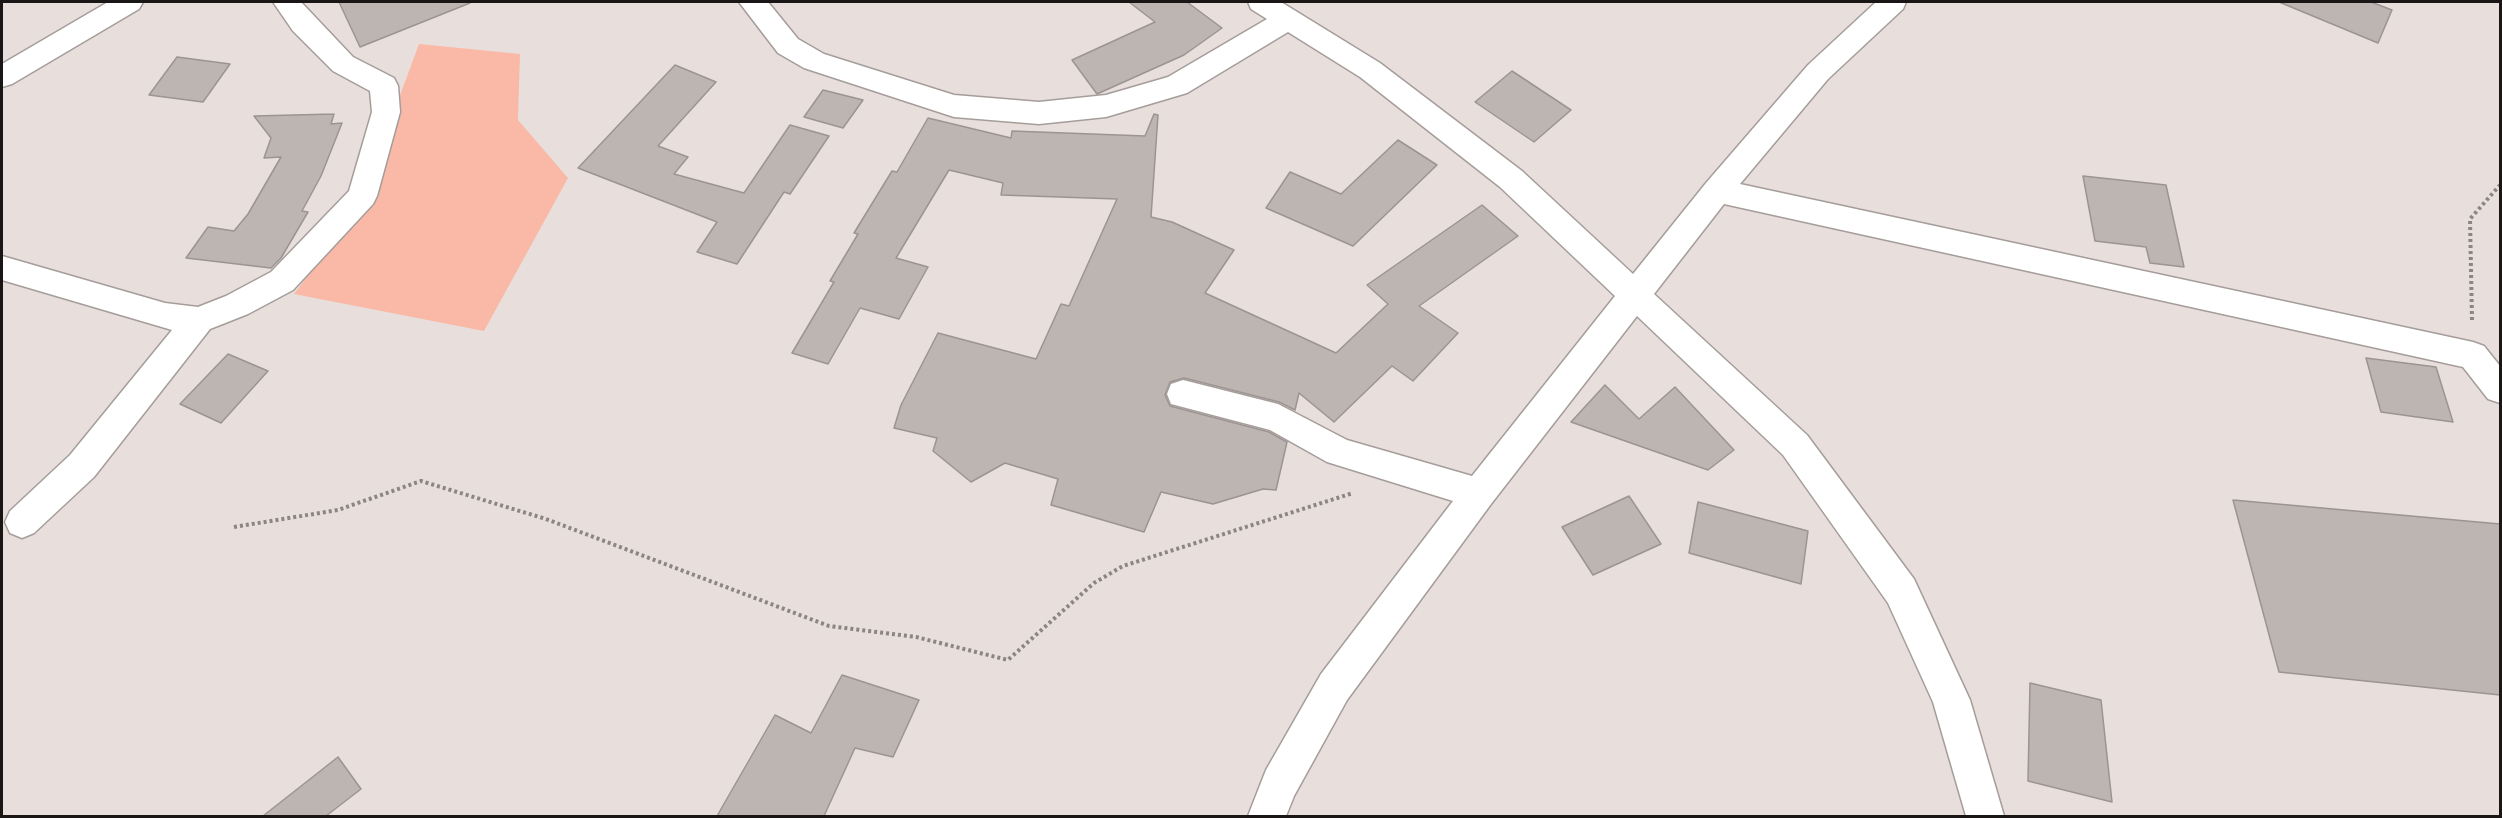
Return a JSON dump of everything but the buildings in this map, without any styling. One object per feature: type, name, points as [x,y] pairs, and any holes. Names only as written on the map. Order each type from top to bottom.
[{"type":"street","points":[[2,77],[129,2]]},
{"type":"street","points":[[2,268],[165,316],[199,320],[237,305],[282,281],[362,196],[386,112],[384,86],[343,64],[303,24],[286,2]]},
{"type":"street","points":[[753,2],[788,46],[814,61],[954,106],[1039,113],[1106,106],[1177,85],[1288,19]]},
{"type":"street","points":[[1261,2],[1370,70],[1511,179],[1795,445],[1901,591],[1951,700],[1985,816]]},
{"type":"street","points":[[1267,816],[1280,784],[1334,687],[1479,493],[1717,191],[1818,72],[1893,2]]},
{"type":"street","points":[[1717,191],[2487,359],[2500,389]]},
{"type":"street","points":[[22,522],[82,466],[199,320]]},
{"type":"street","points":[[1183,394],[1278,418],[1339,452],[1479,493]]},
{"type":"path","points":[[2487,359],[2470,219],[2500,185]]},
{"type":"path","points":[[234,526],[338,510],[420,481],[546,519],[829,626],[916,637],[1008,660],[1094,583],[1123,566],[1354,493],[1403,471]]},
{"type":"shaded area","points":[[419,44],[520,54],[518,120],[568,178],[484,331],[294,294],[358,209]]}]
